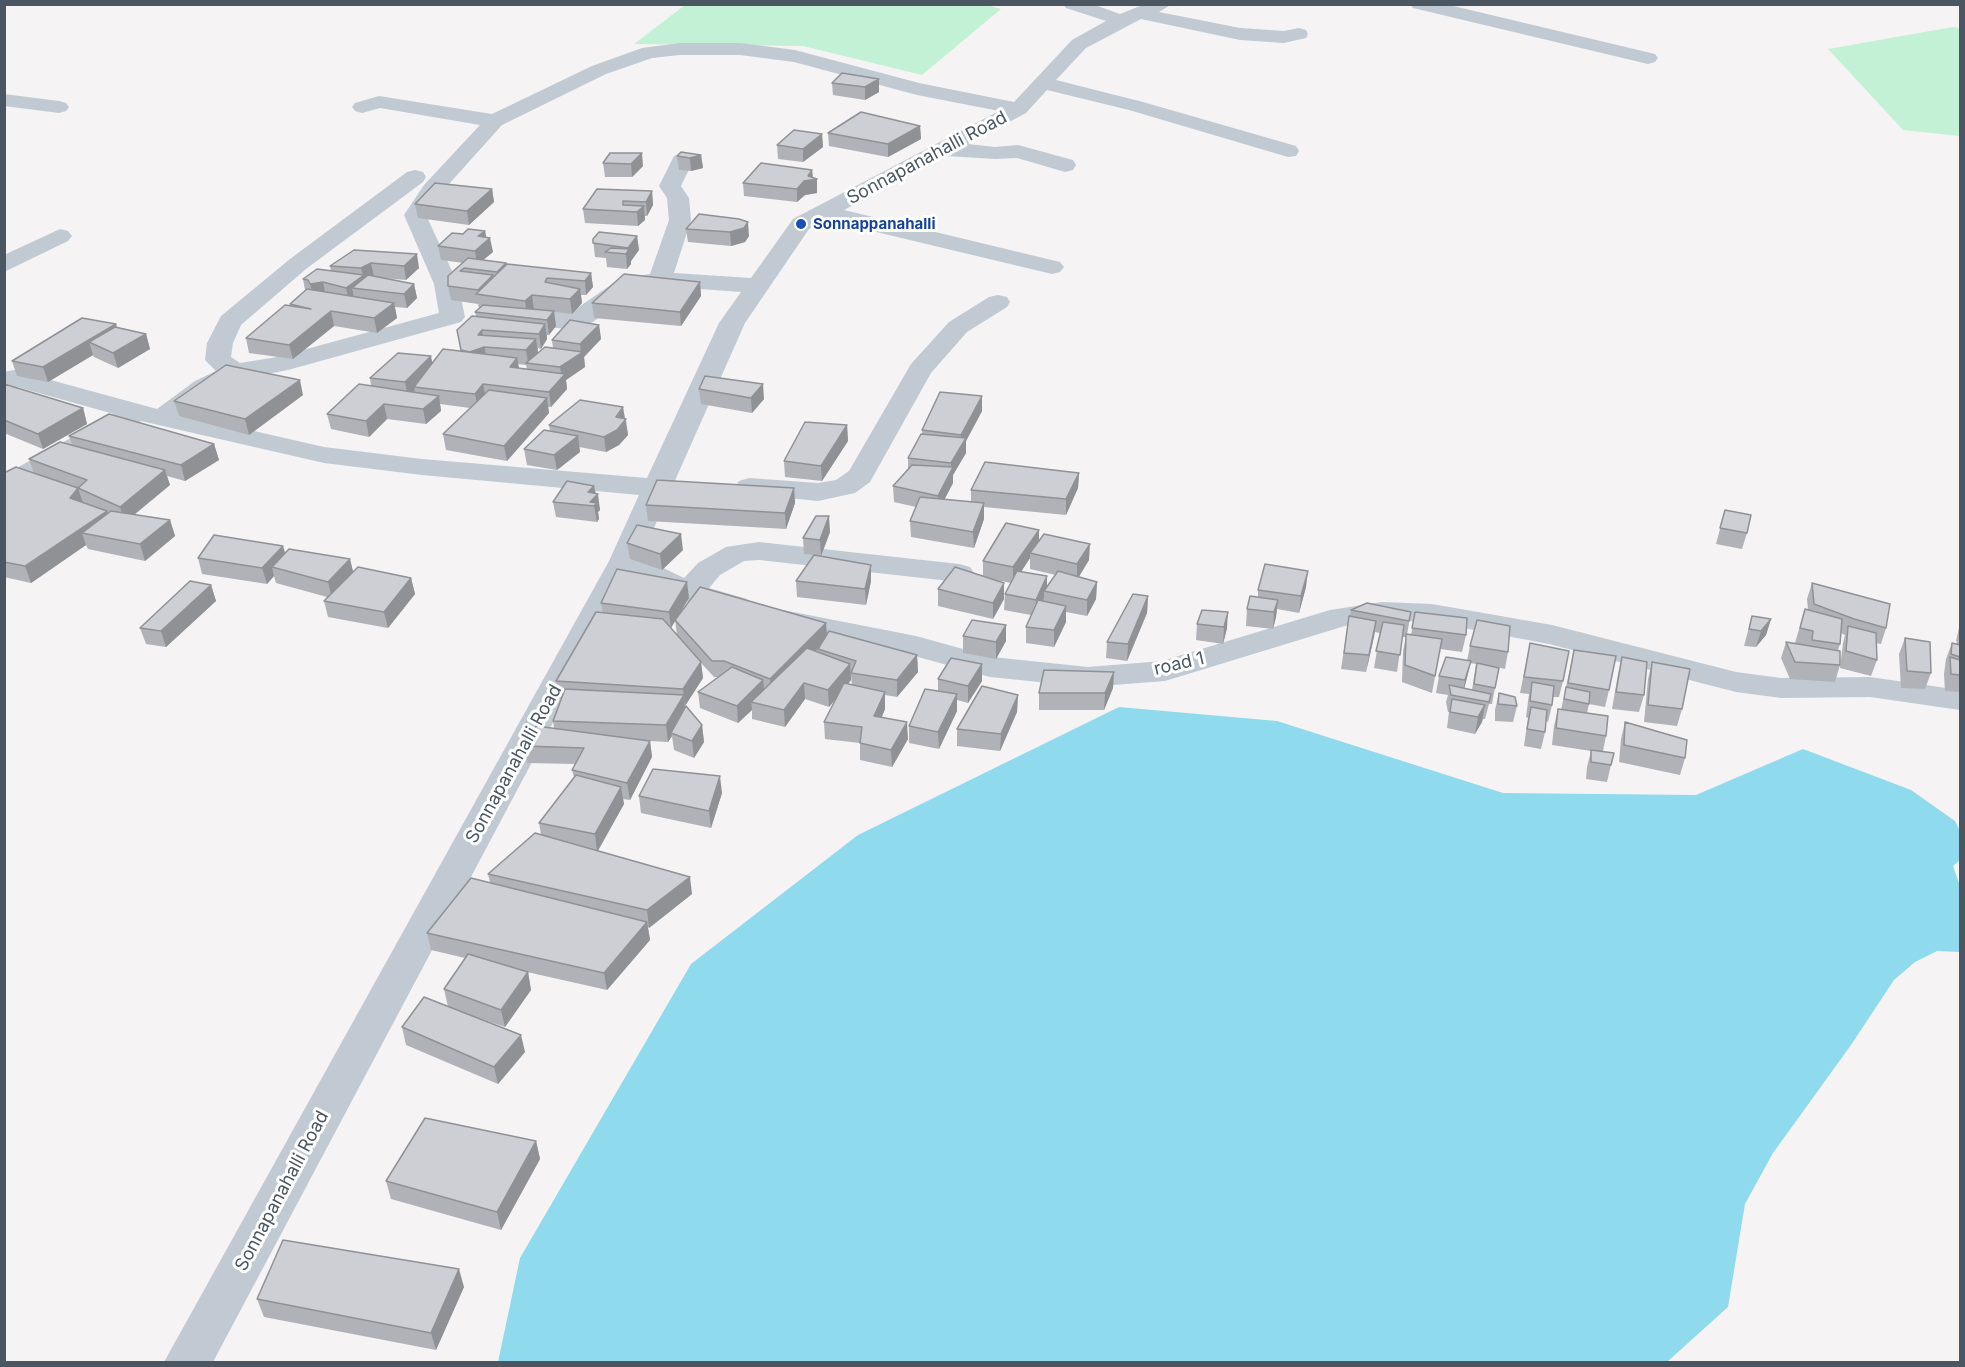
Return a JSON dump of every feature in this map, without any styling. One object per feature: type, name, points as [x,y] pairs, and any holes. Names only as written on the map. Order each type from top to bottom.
[{"type":"street","points":[[1419,4],[1648,58]]},
{"type":"street","points":[[1078,5],[1141,12],[1240,34],[1284,37],[1299,34]]},
{"type":"street","name":"Sonnapanahalli Road","points":[[189,1362],[667,484],[732,323],[801,224],[1019,110],[1079,44],[1141,12]]},
{"type":"street","points":[[470,317],[446,284],[415,215],[432,190],[495,122],[599,70],[649,52],[680,49],[740,49],[795,56],[917,89],[1019,110]]},
{"type":"street","points":[[1042,83],[1136,106],[1288,151]]},
{"type":"street","points":[[4,100],[59,107]]},
{"type":"street","points":[[362,107],[379,102],[495,122]]},
{"type":"street","points":[[946,148],[995,153],[1018,151],[1065,165]]},
{"type":"street","points":[[660,279],[680,220],[678,198],[670,186],[682,161]]},
{"type":"street","points":[[235,372],[218,360],[220,343],[230,321],[298,264],[415,177]]},
{"type":"street","points":[[823,212],[1052,267]]},
{"type":"street","points":[[4,265],[60,236]]},
{"type":"street","points":[[4,487],[235,372],[279,364],[470,317],[572,321],[584,317],[627,285],[660,279],[758,286]]},
{"type":"street","points":[[728,486],[818,492],[845,487],[860,476],[920,370],[958,327],[998,302]]},
{"type":"street","points":[[8,379],[149,415],[324,455],[422,467],[667,484]]},
{"type":"street","points":[[689,592],[709,569],[737,552],[759,551],[959,573]]},
{"type":"street","name":"road 1","points":[[624,561],[689,592],[806,625],[916,646],[990,667],[1088,677],[1165,670],[1341,617],[1382,611],[1432,613],[1552,635],[1736,682],[1781,688],[1870,687],[1960,700]]},
{"type":"green space","points":[[983,4],[1001,9],[922,75],[803,46],[634,44],[685,5]]},
{"type":"green space","points":[[1953,27],[1960,28],[1960,136],[1903,130],[1828,49]]},
{"type":"water","points":[[1119,707],[1277,721],[1503,793],[1696,795],[1803,749],[1911,790],[1955,821],[1960,831],[1960,860],[1953,866],[1960,886],[1960,952],[1937,951],[1915,962],[1894,980],[1851,1045],[1773,1153],[1745,1204],[1728,1307],[1667,1362],[498,1362],[520,1258],[691,964],[858,835]]},
{"type":"building","points":[[842,73],[879,79],[865,87],[832,83]]},
{"type":"building","points":[[861,112],[920,126],[888,144],[828,133]]},
{"type":"building","points":[[794,130],[822,134],[803,149],[777,145]]},
{"type":"building","points":[[681,152],[701,155],[690,158],[677,156]]},
{"type":"building","points":[[610,153],[642,153],[631,164],[603,163]]},
{"type":"building","points":[[761,163],[812,170],[808,176],[817,179],[804,181],[797,189],[743,183]]},
{"type":"building","points":[[435,183],[492,189],[467,211],[415,204]]},
{"type":"building","points":[[597,189],[652,191],[646,202],[623,201],[623,205],[644,206],[637,212],[583,209]]},
{"type":"building","points":[[699,214],[748,222],[744,228],[730,232],[686,229]]},
{"type":"building","points":[[468,229],[485,231],[478,236],[490,238],[475,251],[438,246],[452,233],[463,234]]},
{"type":"building","points":[[599,232],[637,236],[628,248],[593,243],[593,239]]},
{"type":"building","points":[[611,248],[629,249],[626,254],[605,252]]},
{"type":"building","points":[[354,250],[417,254],[404,266],[371,263],[361,268],[330,266]]},
{"type":"building","points":[[468,258],[506,263],[497,272],[464,268],[460,271],[493,275],[478,290],[448,286],[448,276]]},
{"type":"building","points":[[507,264],[591,273],[585,281],[547,278],[545,282],[580,289],[570,299],[532,295],[525,301],[476,294]]},
{"type":"building","points":[[317,269],[364,275],[346,288],[323,282],[310,284],[308,280],[303,279]]},
{"type":"building","points":[[624,274],[700,282],[680,312],[592,303]]},
{"type":"building","points":[[368,275],[414,284],[404,294],[352,288]]},
{"type":"building","points":[[307,289],[394,303],[374,318],[331,311],[289,345],[246,338],[285,305],[311,309],[290,304]]},
{"type":"building","points":[[483,305],[554,311],[547,320],[475,312]]},
{"type":"building","points":[[472,316],[545,324],[539,334],[482,330],[478,335],[536,339],[526,350],[484,347],[470,352],[461,350],[457,330]]},
{"type":"building","points":[[82,318],[116,324],[43,367],[12,361]]},
{"type":"building","points":[[570,320],[599,325],[580,344],[552,340]]},
{"type":"building","points":[[115,327],[146,334],[113,353],[89,342]]},
{"type":"building","points":[[545,347],[583,352],[560,367],[526,363]]},
{"type":"building","points":[[443,349],[517,358],[510,367],[565,374],[549,392],[483,384],[475,394],[414,387]]},
{"type":"building","points":[[398,353],[431,356],[405,382],[370,378]]},
{"type":"building","points":[[226,365],[300,380],[245,419],[174,401]]},
{"type":"building","points":[[705,376],[763,384],[751,398],[699,389]]},
{"type":"building","points":[[4,384],[83,408],[38,434],[4,420]]},
{"type":"building","points":[[359,384],[439,396],[423,409],[384,404],[366,421],[327,414]]},
{"type":"building","points":[[489,390],[547,398],[504,446],[443,434]]},
{"type":"building","points":[[940,392],[982,396],[961,435],[922,430]]},
{"type":"building","points":[[580,400],[623,407],[616,417],[626,419],[617,430],[604,437],[549,425]]},
{"type":"building","points":[[109,414],[214,444],[181,465],[69,436]]},
{"type":"building","points":[[805,422],[847,425],[821,466],[784,461]]},
{"type":"building","points":[[544,430],[578,436],[554,455],[524,449]]},
{"type":"building","points":[[921,434],[966,438],[951,463],[908,458]]},
{"type":"building","points":[[60,442],[165,470],[120,507],[78,488],[87,480],[29,459]]},
{"type":"building","points":[[985,462],[1079,473],[1066,499],[971,490]]},
{"type":"building","points":[[912,465],[953,467],[938,496],[893,486]]},
{"type":"building","points":[[16,467],[78,488],[70,498],[107,511],[25,566],[4,562],[4,473]]},
{"type":"building","points":[[657,480],[794,488],[785,513],[646,505]]},
{"type":"building","points":[[567,481],[594,486],[588,492],[598,494],[590,502],[597,503],[594,506],[553,502]]},
{"type":"building","points":[[920,497],[984,503],[973,532],[910,521]]},
{"type":"building","points":[[1725,510],[1751,515],[1747,533],[1720,528]]},
{"type":"building","points":[[111,511],[170,520],[140,544],[82,533]]},
{"type":"building","points":[[816,516],[829,516],[820,540],[803,538]]},
{"type":"building","points":[[1006,523],[1039,530],[1013,567],[983,561]]},
{"type":"building","points":[[637,525],[681,534],[660,554],[627,543]]},
{"type":"building","points":[[1044,534],[1090,544],[1077,564],[1030,553]]},
{"type":"building","points":[[214,535],[283,546],[262,568],[198,558]]},
{"type":"building","points":[[289,549],[350,559],[328,582],[272,567]]},
{"type":"building","points":[[814,555],[871,565],[865,589],[796,581]]},
{"type":"building","points":[[1265,564],[1308,571],[1301,596],[1258,590]]},
{"type":"building","points":[[358,567],[411,578],[384,612],[324,601]]},
{"type":"building","points":[[955,567],[1004,583],[993,603],[938,589]]},
{"type":"building","points":[[617,569],[687,582],[669,612],[601,603]]},
{"type":"building","points":[[1017,571],[1047,576],[1036,600],[1005,594]]},
{"type":"building","points":[[1058,571],[1097,582],[1087,600],[1044,591]]},
{"type":"building","points":[[190,581],[211,585],[161,631],[140,628]]},
{"type":"building","points":[[1812,583],[1890,604],[1886,628],[1814,604]]},
{"type":"building","points":[[700,587],[826,623],[770,679],[724,661],[712,661],[675,620]]},
{"type":"building","points":[[1133,594],[1148,596],[1128,644],[1107,642]]},
{"type":"building","points":[[1250,596],[1278,600],[1274,612],[1247,609]]},
{"type":"building","points":[[1038,600],[1066,606],[1054,630],[1026,627]]},
{"type":"building","points":[[1367,603],[1411,612],[1409,621],[1351,610]]},
{"type":"building","points":[[1805,609],[1842,619],[1840,644],[1812,640],[1813,631],[1800,628]]},
{"type":"building","points":[[1202,610],[1228,612],[1224,627],[1197,624]]},
{"type":"building","points":[[596,612],[663,619],[701,662],[683,689],[556,681]]},
{"type":"building","points":[[1415,612],[1467,618],[1466,635],[1412,628]]},
{"type":"building","points":[[1349,616],[1376,621],[1369,655],[1344,653]]},
{"type":"building","points":[[1752,616],[1771,619],[1761,631],[1749,629]]},
{"type":"building","points":[[972,620],[1006,625],[996,642],[963,636]]},
{"type":"building","points":[[1477,620],[1510,626],[1508,652],[1470,646]]},
{"type":"building","points":[[1383,622],[1404,625],[1400,655],[1376,651]]},
{"type":"building","points":[[1848,626],[1876,633],[1877,660],[1846,651]]},
{"type":"building","points":[[829,631],[917,655],[897,680],[851,673],[856,661],[818,649]]},
{"type":"building","points":[[1406,634],[1442,639],[1435,676],[1405,665]]},
{"type":"building","points":[[1905,638],[1930,642],[1931,673],[1907,671]]},
{"type":"building","points":[[1786,642],[1840,651],[1840,665],[1795,662]]},
{"type":"building","points":[[1530,643],[1569,651],[1563,681],[1524,677]]},
{"type":"building","points":[[1952,643],[1960,645],[1960,657],[1951,654]]},
{"type":"building","points":[[807,648],[850,664],[828,690],[804,683],[784,710],[751,702]]},
{"type":"building","points":[[1574,650],[1616,656],[1609,690],[1568,683]]},
{"type":"building","points":[[1446,657],[1471,661],[1465,680],[1439,676]]},
{"type":"building","points":[[1622,657],[1647,662],[1644,695],[1616,692]]},
{"type":"building","points":[[1950,657],[1960,660],[1960,675],[1951,674]]},
{"type":"building","points":[[951,658],[982,664],[968,686],[938,679]]},
{"type":"building","points":[[1652,662],[1690,669],[1682,709],[1648,705]]},
{"type":"building","points":[[1477,663],[1499,668],[1495,688],[1474,684]]},
{"type":"building","points":[[732,667],[763,680],[737,706],[698,692]]},
{"type":"building","points":[[1044,670],[1114,672],[1105,693],[1039,693]]},
{"type":"building","points":[[1532,682],[1554,686],[1552,705],[1530,701]]},
{"type":"building","points":[[844,683],[885,692],[874,716],[907,722],[891,750],[860,743],[862,727],[824,722]]},
{"type":"building","points":[[1449,685],[1491,694],[1489,702],[1451,695]]},
{"type":"building","points":[[982,686],[1018,695],[1001,734],[957,729]]},
{"type":"building","points":[[1566,687],[1590,692],[1589,704],[1564,699]]},
{"type":"building","points":[[565,689],[684,695],[666,725],[553,721]]},
{"type":"building","points":[[925,689],[957,694],[938,732],[909,726]]},
{"type":"building","points":[[1499,693],[1515,697],[1517,706],[1498,704]]},
{"type":"building","points":[[1452,699],[1485,705],[1478,717],[1450,712]]},
{"type":"building","points":[[686,706],[702,725],[692,741],[671,733]]},
{"type":"building","points":[[1531,707],[1547,710],[1545,732],[1527,729]]},
{"type":"building","points":[[1558,709],[1608,716],[1606,736],[1556,728]]},
{"type":"building","points":[[1625,722],[1687,740],[1685,758],[1624,745]]},
{"type":"building","points":[[536,726],[650,741],[627,783],[572,770],[584,748],[524,746]]},
{"type":"building","points":[[1591,750],[1614,753],[1611,765],[1591,762]]},
{"type":"building","points":[[653,769],[720,776],[709,811],[639,796]]},
{"type":"building","points":[[576,775],[621,787],[595,834],[539,823]]},
{"type":"building","points":[[535,833],[690,877],[647,910],[488,874]]},
{"type":"building","points":[[471,878],[647,922],[604,973],[427,933]]},
{"type":"building","points":[[468,954],[528,972],[501,1010],[444,989]]},
{"type":"building","points":[[424,997],[521,1035],[494,1067],[402,1027]]},
{"type":"building","points":[[425,1118],[536,1141],[497,1212],[386,1181]]},
{"type":"building","points":[[283,1240],[459,1269],[431,1333],[257,1299]]},
{"type":"place","name":"Sonnappanahalli","points":[[801,224]]}]
